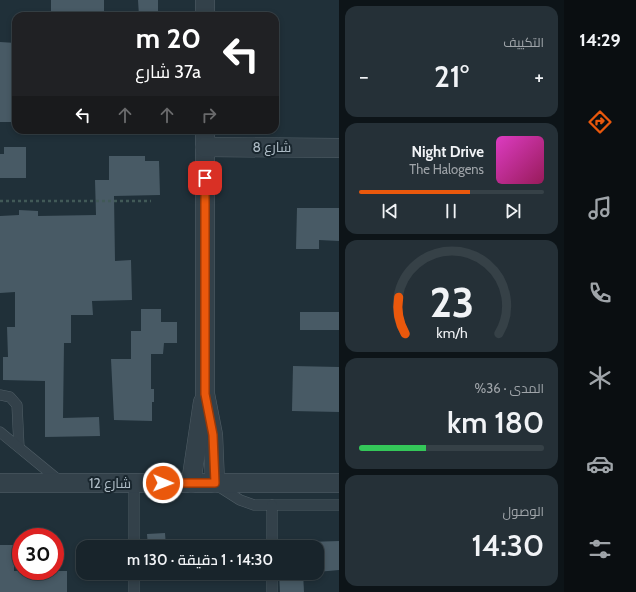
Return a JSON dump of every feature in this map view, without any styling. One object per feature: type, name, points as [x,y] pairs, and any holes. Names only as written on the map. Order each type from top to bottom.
[{"type":"street","points":[[205,0],[205,12]]},
{"type":"street","points":[[205,139],[205,394],[213,435],[215,483]]},
{"type":"street","name":"شارع 8","points":[[205,139],[339,148]]},
{"type":"street","points":[[191,483],[199,422],[205,394]]},
{"type":"street","name":"شارع 12","points":[[0,483],[339,483]]},
{"type":"lane","points":[[0,395],[10,397],[17,406],[19,447]]},
{"type":"lane","points":[[0,432],[62,483]]},
{"type":"lane","points":[[134,483],[134,540]]},
{"type":"lane","points":[[215,483],[247,503],[272,505],[339,505]]},
{"type":"lane","points":[[272,505],[272,540]]},
{"type":"lane","points":[[134,580],[134,592]]},
{"type":"lane","points":[[272,580],[272,592]]},
{"type":"path","points":[[0,201],[151,201]]},
{"type":"building","points":[[51,0],[104,0],[104,12],[51,12]]},
{"type":"building","points":[[138,0],[158,0],[158,12],[139,12]]},
{"type":"building","points":[[0,42],[12,43],[12,122],[0,122]]},
{"type":"building","points":[[4,147],[26,147],[26,178],[0,178],[0,154],[4,154]]},
{"type":"building","points":[[109,156],[145,156],[145,161],[159,161],[160,195],[114,196],[115,261],[131,260],[132,300],[92,301],[93,315],[71,315],[71,343],[64,343],[63,418],[99,417],[100,436],[45,437],[45,381],[3,380],[3,357],[8,357],[7,327],[15,327],[15,292],[0,293],[0,216],[19,215],[19,210],[38,211],[38,216],[96,215],[95,180],[109,180]]},
{"type":"building","points":[[297,208],[339,208],[339,241],[319,240],[319,249],[296,249]]},
{"type":"building","points":[[141,309],[161,309],[161,322],[177,322],[177,343],[164,343],[163,354],[151,354],[151,389],[154,389],[152,421],[114,420],[111,359],[131,359],[131,331],[141,331]]},
{"type":"building","points":[[300,312],[339,312],[339,330],[300,330]]},
{"type":"building","points":[[293,366],[339,367],[339,412],[292,411]]},
{"type":"building","points":[[165,533],[166,540],[147,540],[147,534]]},
{"type":"building","points":[[324,541],[339,541],[339,570],[324,571]]},
{"type":"building","points":[[0,545],[12,545],[12,580],[64,580],[64,571],[67,571],[67,592],[0,592]]},
{"type":"building","points":[[279,580],[303,580],[304,592],[280,592]]},
{"type":"route","points":[[163,483],[215,483],[213,435],[205,394],[205,178]]}]
